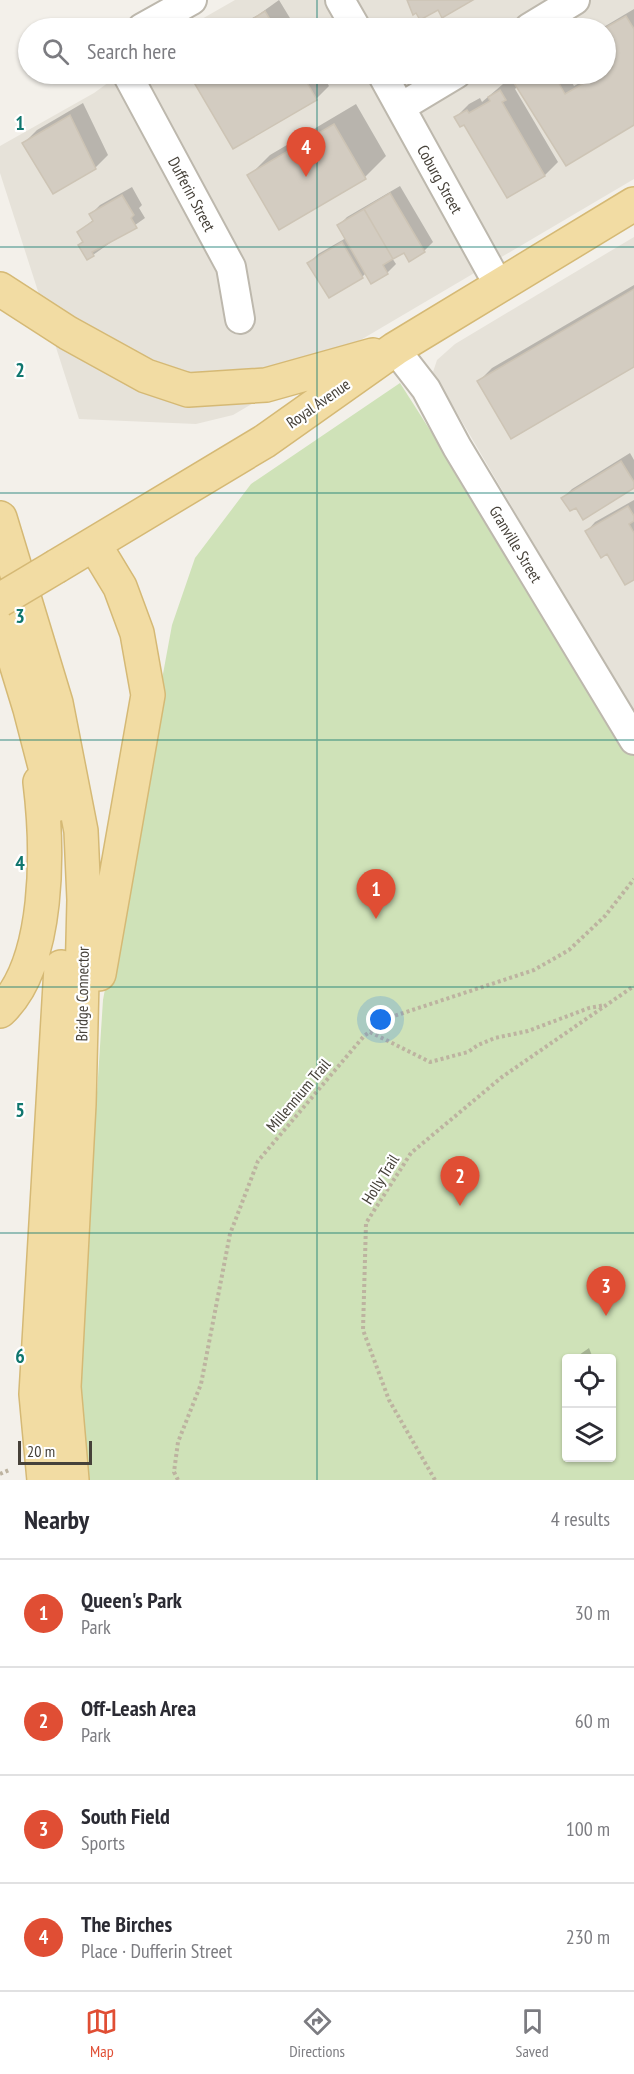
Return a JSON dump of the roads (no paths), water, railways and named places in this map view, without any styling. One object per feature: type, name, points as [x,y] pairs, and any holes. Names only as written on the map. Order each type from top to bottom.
[{"type":"main road","name":"Royal Avenue","points":[[0,600],[265,441],[394,349],[491,271],[634,204]]},
{"type":"main road","points":[[0,289],[68,333],[146,376],[188,390],[266,385],[394,349]]},
{"type":"main road","name":"Bridge Connector","points":[[0,518],[56,703],[81,831],[84,900],[79,1104],[64,1387],[72,1480]]},
{"type":"main road","points":[[79,1104],[110,907],[148,695],[137,633],[120,586],[94,544]]},
{"type":"main road","name":"Bridge Connector","points":[[0,611],[30,709],[59,820],[64,910],[36,1394],[44,1480]]},
{"type":"main road","points":[[0,1011],[16,992],[27,969],[35,942],[40,905],[44,818],[30,709]]},
{"type":"street","points":[[160,18],[192,0]]},
{"type":"street","points":[[340,0],[350,18]]},
{"type":"street","points":[[544,18],[574,0]]},
{"type":"street","name":"Dufferin Street","points":[[132,84],[231,267],[240,319]]},
{"type":"street","name":"Coburg Street","points":[[388,84],[491,271]]},
{"type":"street","points":[[401,107],[439,84]]},
{"type":"street","name":"Granville Street","points":[[394,349],[426,389],[457,447],[634,741]]},
{"type":"place","name":"The Birches","points":[[306,177]]},
{"type":"place","name":"Queen's Park","points":[[376,919]]},
{"type":"place","name":"Off-Leash Area","points":[[460,1206]]},
{"type":"place","name":"South Field","points":[[606,1316]]}]
